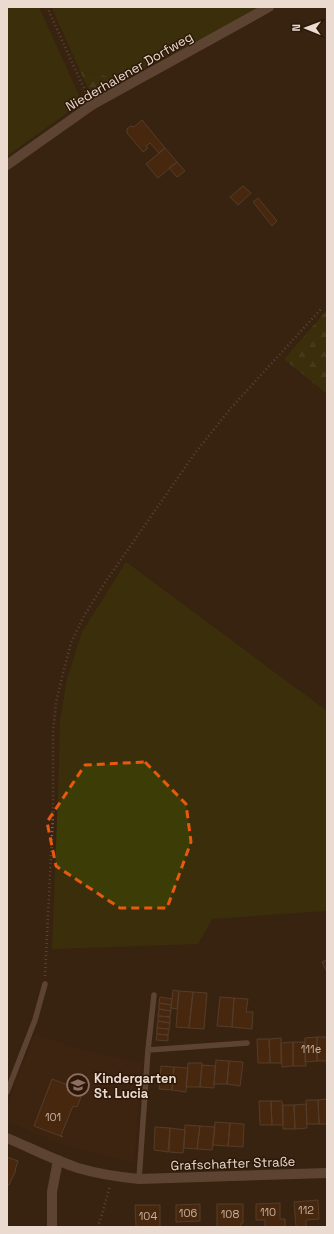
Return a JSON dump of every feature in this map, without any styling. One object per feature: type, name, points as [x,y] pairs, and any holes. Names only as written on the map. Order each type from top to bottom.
[{"type":"street","name":"Niederhalener Dorfweg","points":[[7,165],[92,105],[269,7]]},
{"type":"street","name":"Grafschafter Straße","points":[[7,1138],[79,1168],[113,1176],[139,1179],[327,1173]]},
{"type":"street","points":[[52,1227],[52,1192],[58,1160]]},
{"type":"lane","points":[[7,1092],[35,1020],[45,984]]},
{"type":"lane","points":[[139,1179],[148,1050],[154,995]]},
{"type":"lane","points":[[148,1050],[248,1043]]},
{"type":"path","points":[[48,7],[92,105]]},
{"type":"path","points":[[45,984],[53,815],[53,733],[56,702],[71,643],[84,616],[104,584],[195,452],[231,408],[321,309]]},
{"type":"path","points":[[97,1227],[113,1176]]},
{"type":"highlighted area","points":[[145,762],[186,804],[191,842],[167,908],[120,908],[56,866],[47,822],[85,765]]},
{"type":"shaded area","name":"Kindergarten St. Lucia","points":[[35,1034],[76,1048],[142,1063],[134,1163],[66,1146],[7,1121],[7,1107]]},
{"type":"green space","points":[[7,7],[39,7],[82,102],[7,156]]},
{"type":"green space","points":[[260,7],[235,23],[121,79],[80,71],[52,8]]},
{"type":"green space","points":[[80,71],[121,79],[91,94]]},
{"type":"green space","points":[[327,310],[327,394],[284,359]]},
{"type":"green space","points":[[126,562],[327,711],[327,911],[212,919],[198,944],[52,949],[60,721],[67,679],[82,632]]},
{"type":"building","points":[[142,120],[165,148],[159,153],[150,143],[146,146],[148,148],[143,152],[127,133],[127,129],[131,126],[134,127]]},
{"type":"building","points":[[165,148],[177,162],[158,178],[146,164]]},
{"type":"building","points":[[177,162],[185,171],[177,177],[169,168]]},
{"type":"building","points":[[243,186],[251,193],[238,205],[230,197]]},
{"type":"building","points":[[258,198],[277,221],[272,226],[253,202]]},
{"type":"building","points":[[327,960],[327,972],[322,962]]},
{"type":"building","points":[[173,990],[179,991],[177,1009],[171,1008]]},
{"type":"building","points":[[179,991],[193,992],[189,1028],[176,1027]]},
{"type":"building","points":[[193,992],[207,993],[204,1029],[189,1028]]},
{"type":"building","points":[[160,997],[172,999],[171,1005],[159,1003]]},
{"type":"building","points":[[220,997],[234,998],[232,1027],[217,1026]]},
{"type":"building","points":[[234,998],[248,999],[246,1012],[253,1012],[252,1029],[232,1027]]},
{"type":"building","points":[[159,1003],[171,1005],[171,1011],[159,1009]]},
{"type":"building","points":[[159,1009],[171,1011],[170,1017],[158,1016]]},
{"type":"building","points":[[158,1016],[170,1017],[170,1023],[158,1021]]},
{"type":"building","points":[[158,1021],[170,1023],[169,1029],[157,1028]]},
{"type":"building","points":[[157,1028],[169,1029],[168,1035],[157,1034]]},
{"type":"building","points":[[157,1034],[168,1035],[168,1041],[156,1040]]},
{"type":"building","points":[[317,1037],[317,1061],[305,1062],[305,1038]]},
{"type":"building","points":[[317,1037],[327,1037],[327,1061],[317,1061]]},
{"type":"building","points":[[281,1038],[281,1063],[270,1063],[269,1039]]},
{"type":"building","points":[[257,1039],[269,1039],[270,1063],[258,1063]]},
{"type":"building","points":[[293,1042],[293,1066],[282,1067],[281,1043]]},
{"type":"building","points":[[293,1042],[305,1042],[306,1066],[293,1066]]},
{"type":"building","points":[[216,1060],[229,1061],[227,1084],[214,1084]]},
{"type":"building","points":[[229,1061],[243,1062],[240,1086],[227,1084]]},
{"type":"building","points":[[188,1063],[202,1063],[200,1087],[186,1087]]},
{"type":"building","points":[[202,1065],[215,1066],[214,1088],[200,1087]]},
{"type":"building","points":[[161,1066],[174,1067],[172,1090],[159,1089]]},
{"type":"building","points":[[174,1067],[188,1068],[186,1092],[172,1090]]},
{"type":"building","points":[[52,1079],[86,1092],[83,1092],[77,1107],[73,1106],[61,1135],[63,1137],[34,1126]]},
{"type":"building","points":[[327,1099],[327,1124],[319,1124],[318,1100]]},
{"type":"building","points":[[306,1100],[318,1100],[319,1124],[307,1124]]},
{"type":"building","points":[[259,1101],[271,1101],[272,1125],[260,1125]]},
{"type":"building","points":[[271,1101],[282,1101],[283,1125],[272,1125]]},
{"type":"building","points":[[306,1104],[307,1128],[295,1129],[294,1105]]},
{"type":"building","points":[[283,1105],[294,1105],[295,1129],[283,1129]]},
{"type":"building","points":[[215,1122],[230,1123],[228,1146],[213,1145]]},
{"type":"building","points":[[230,1123],[244,1124],[243,1147],[228,1146]]},
{"type":"building","points":[[185,1125],[200,1126],[197,1149],[184,1148]]},
{"type":"building","points":[[200,1126],[215,1127],[212,1150],[197,1149]]},
{"type":"building","points":[[155,1127],[170,1128],[168,1152],[154,1150]]},
{"type":"building","points":[[170,1128],[185,1130],[183,1153],[169,1152]]},
{"type":"building","points":[[7,1157],[18,1161],[16,1170],[9,1185],[7,1184]]},
{"type":"building","points":[[318,1200],[319,1219],[306,1220],[306,1227],[296,1227],[294,1202]]},
{"type":"building","points":[[280,1203],[280,1219],[285,1219],[285,1227],[265,1227],[265,1220],[256,1220],[256,1204]]},
{"type":"building","points":[[200,1204],[200,1221],[176,1222],[176,1205]]},
{"type":"building","points":[[217,1204],[243,1204],[243,1223],[241,1223],[241,1227],[217,1227]]},
{"type":"building","points":[[135,1205],[160,1205],[160,1227],[136,1227]]},
{"type":"place","name":"Kindergarten St. Lucia","points":[[78,1085]]}]
